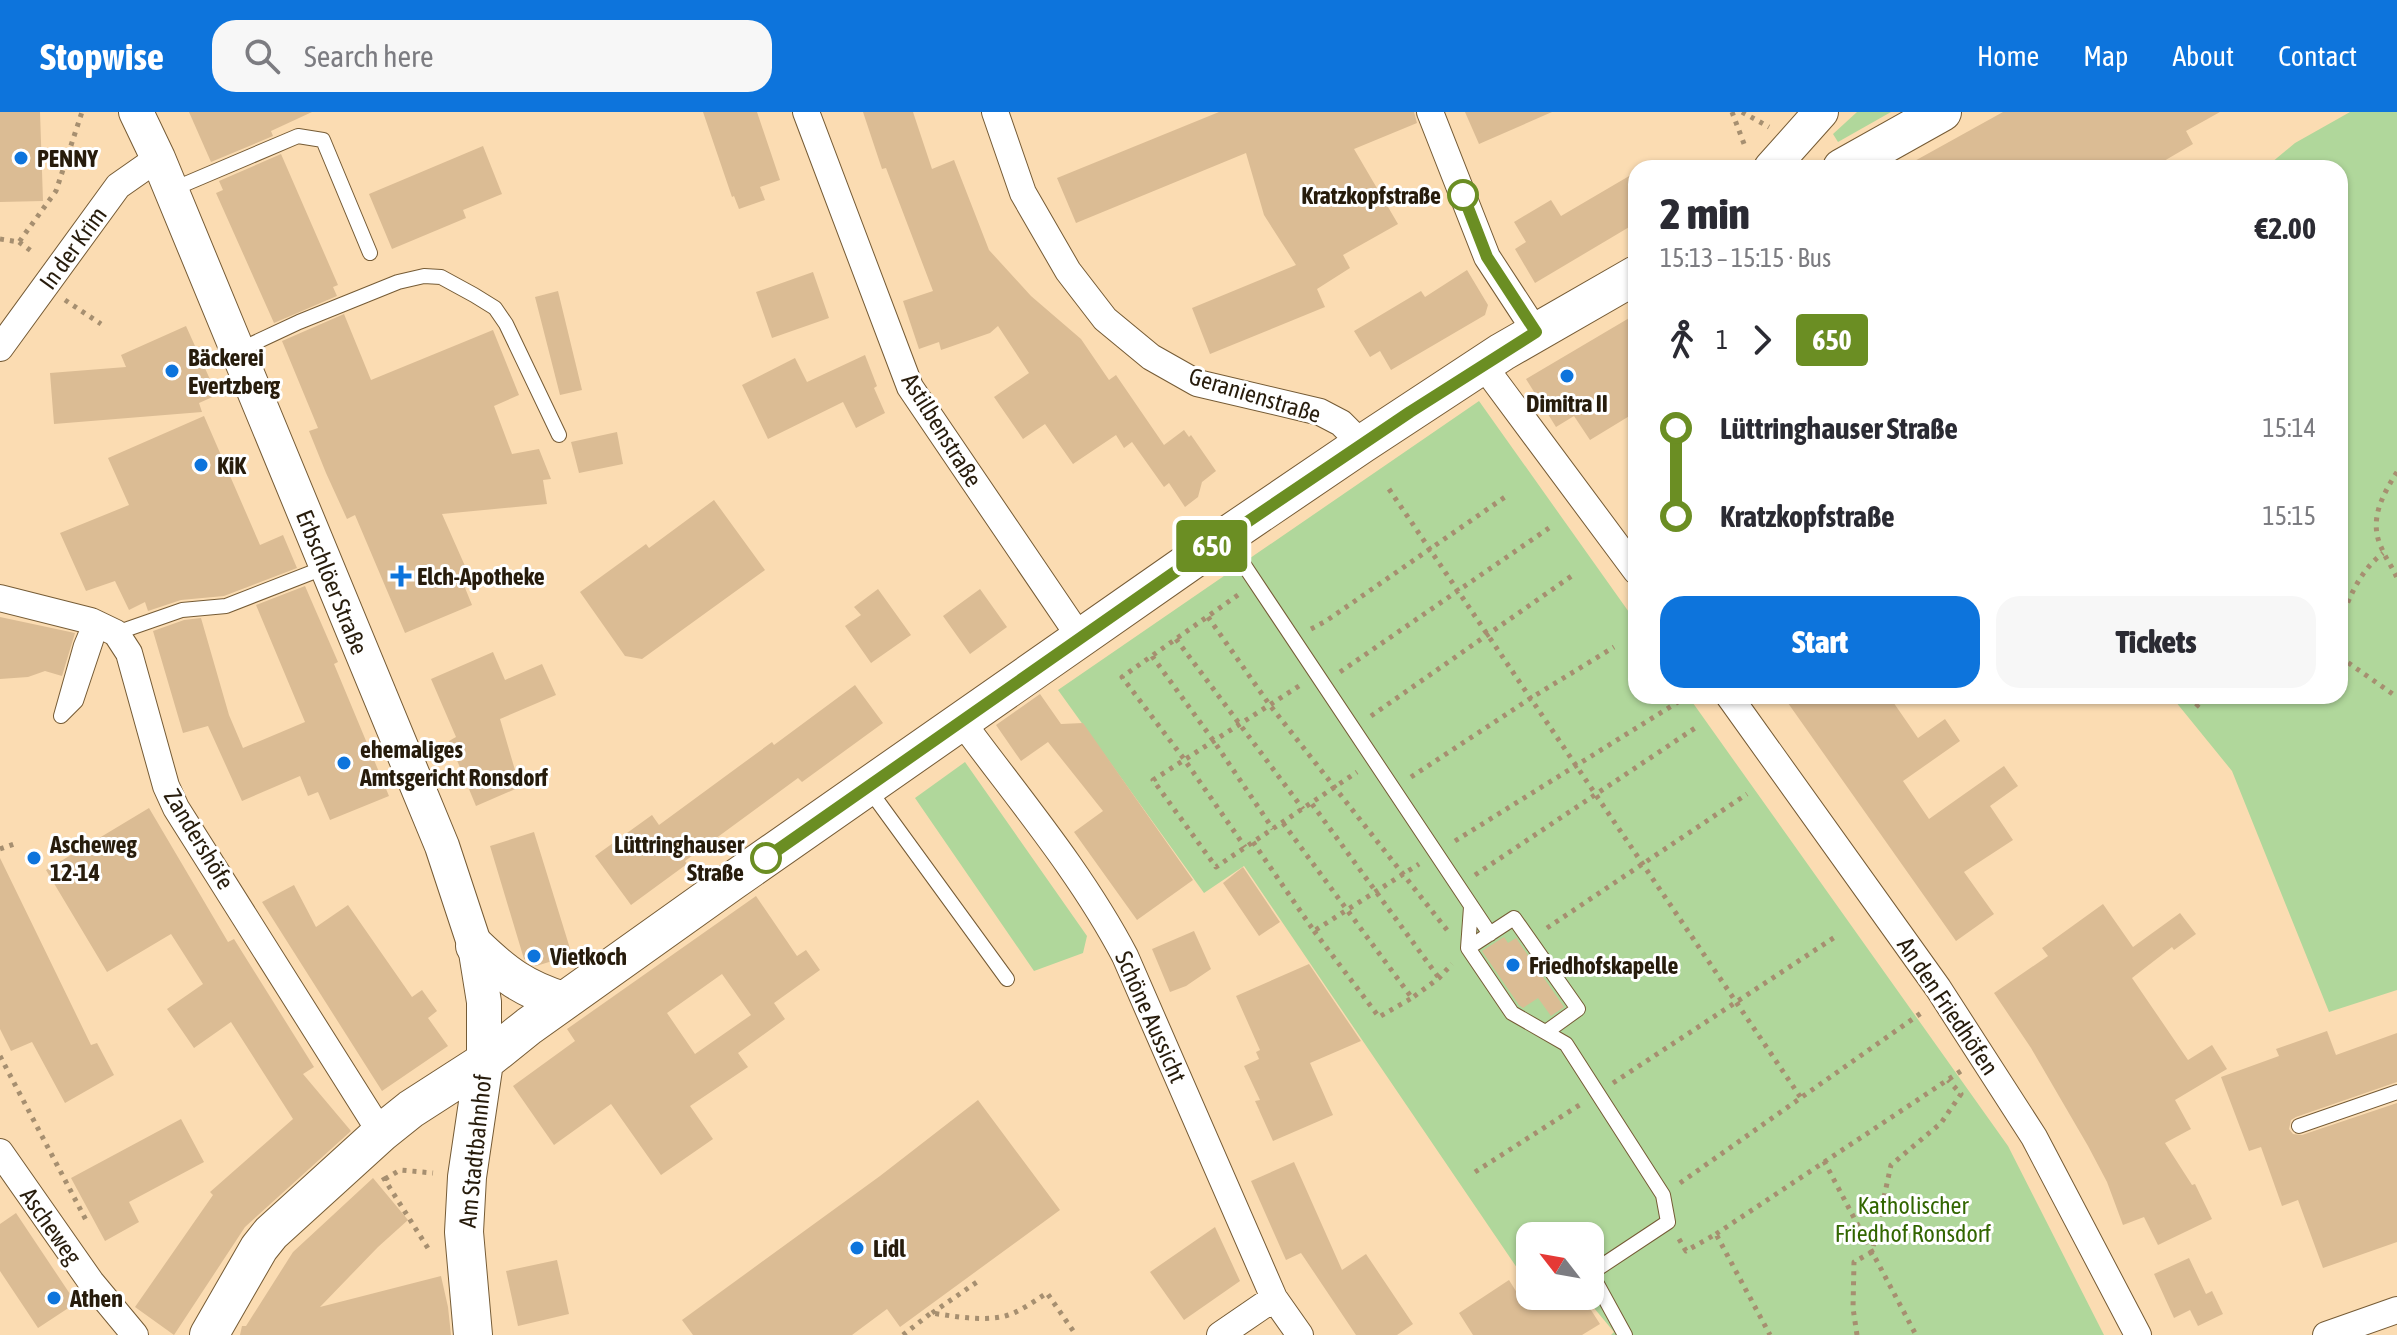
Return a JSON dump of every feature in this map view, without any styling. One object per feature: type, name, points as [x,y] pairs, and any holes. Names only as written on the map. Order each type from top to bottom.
[{"type":"main road","points":[[1856,160],[1942,112]]},
{"type":"main road","points":[[209,1335],[259,1248],[271,1233],[377,1154],[411,1109],[484,1062],[563,1001],[1225,537],[1483,365],[1628,280]]},
{"type":"main road","points":[[475,946],[501,972],[520,984],[563,1001]]},
{"type":"main road","name":"Am Stadtbahnhof","points":[[473,1335],[465,1249],[467,1177],[484,1062]]},
{"type":"street","name":"Erbschlöer Straße","points":[[136,112],[158,158],[442,846],[475,946],[484,1002],[484,1062]]},
{"type":"street","name":"Astilbenstraße","points":[[806,112],[910,387],[1081,639]]},
{"type":"street","name":"Geranienstraße","points":[[995,112],[1023,193],[1068,271],[1105,319],[1151,357],[1197,383],[1320,412],[1341,423],[1362,444]]},
{"type":"street","points":[[1430,112],[1487,257],[1536,332]]},
{"type":"street","points":[[1762,160],[1821,112]]},
{"type":"street","name":"In der Krim","points":[[0,348],[118,186],[158,158]]},
{"type":"street","points":[[1483,365],[1628,560]]},
{"type":"street","points":[[0,598],[103,627]]},
{"type":"street","name":"Zandershöfe","points":[[103,627],[129,653],[171,797],[241,910],[377,1154]]},
{"type":"street","name":"An den Friedhöfen","points":[[1735,704],[1943,997],[2034,1137],[2138,1335]]},
{"type":"street","name":"Schöne Aussicht","points":[[962,722],[1091,896],[1110,927],[1274,1298],[1300,1335]]},
{"type":"street","name":"Ascheweg","points":[[0,1152],[91,1282],[135,1335]]},
{"type":"street","points":[[1220,1335],[1274,1298]]},
{"type":"street","points":[[2326,1335],[2397,1310]]},
{"type":"lane","points":[[171,190],[298,136],[323,140],[370,253]]},
{"type":"lane","points":[[236,352],[299,322],[398,282],[424,276],[441,277],[495,308],[506,324],[559,435]]},
{"type":"lane","points":[[1225,537],[1490,934]]},
{"type":"lane","points":[[103,627],[76,701],[61,716],[69,683],[103,627],[182,610],[226,606],[326,567]]},
{"type":"lane","points":[[867,788],[1007,979]]},
{"type":"lane","points":[[1471,907],[1468,948],[1512,1013],[1566,1044],[1663,1195],[1668,1222],[1591,1273],[1625,1335]]},
{"type":"lane","points":[[1468,948],[1514,918],[1578,1009],[1546,1032]]},
{"type":"lane","points":[[2299,1126],[2397,1092]]},
{"type":"path","points":[[19,242],[56,191],[82,112]]},
{"type":"path","points":[[1732,112],[1759,160]]},
{"type":"path","points":[[0,239],[19,242],[28,249]]},
{"type":"path","points":[[73,305],[101,324]]},
{"type":"path","points":[[2397,472],[2378,507],[2375,529],[2383,553],[2397,578]]},
{"type":"path","points":[[1389,489],[1801,1098]]},
{"type":"path","points":[[1293,639],[1326,621],[1505,497]]},
{"type":"path","points":[[1374,760],[1216,867],[1153,780],[1269,704],[1320,679],[1549,528]]},
{"type":"path","points":[[2348,603],[2369,564],[2383,553]]},
{"type":"path","points":[[1353,729],[1573,575]]},
{"type":"path","points":[[1238,595],[1122,677],[1245,847]]},
{"type":"path","points":[[1208,617],[1269,704],[1444,928],[1468,948],[1439,978],[1379,1017],[1314,931],[1253,842]]},
{"type":"path","points":[[1176,639],[1303,809]]},
{"type":"path","points":[[1393,789],[1614,647]]},
{"type":"path","points":[[1152,656],[1273,829]]},
{"type":"path","points":[[2348,663],[2397,697]]},
{"type":"path","points":[[1314,931],[1675,704]]},
{"type":"path","points":[[2196,707],[2199,704]]},
{"type":"path","points":[[1458,887],[1698,726]]},
{"type":"path","points":[[1529,939],[1747,794]]},
{"type":"path","points":[[1312,804],[1439,978]]},
{"type":"path","points":[[1283,823],[1412,998]]},
{"type":"path","points":[[0,849],[17,843]]},
{"type":"path","points":[[1475,1172],[1835,937]]},
{"type":"path","points":[[1663,1195],[1943,997]]},
{"type":"path","points":[[0,1056],[93,1234],[91,1282]]},
{"type":"path","points":[[1668,1222],[1686,1251],[1956,1074]]},
{"type":"path","points":[[1857,1335],[1853,1308],[1854,1262],[1872,1252],[1891,1165],[1941,1123],[1961,1094],[1948,1080]]},
{"type":"path","points":[[377,1154],[400,1170],[467,1177]]},
{"type":"path","points":[[377,1154],[434,1257],[465,1249]]},
{"type":"path","points":[[1824,1161],[1916,1335]]},
{"type":"path","points":[[1716,1234],[1770,1335]]},
{"type":"path","points":[[903,1335],[977,1282]]},
{"type":"path","points":[[931,1313],[961,1318],[1000,1317],[1021,1309],[1047,1293],[1076,1335]]},
{"type":"green space","points":[[1857,112],[1891,112],[1838,142],[1833,134]]},
{"type":"green space","points":[[2350,112],[2397,112],[2397,990],[2329,1012],[2232,771],[2178,704],[2348,704],[2348,160],[2275,160],[2295,143]]},
{"type":"green space","name":"Katholischer Friedhof Ronsdorf","points":[[1479,401],[1628,611],[1628,704],[1694,704],[2008,1146],[2104,1335],[1611,1335],[1614,1332],[1596,1310],[1604,1310],[1604,1222],[1516,1222],[1516,1266],[1244,866],[1204,893],[1058,690]]},
{"type":"green space","points":[[965,762],[1087,936],[1083,953],[1034,971],[915,798]]},
{"type":"building","name":"PENNY","points":[[0,112],[40,112],[43,201],[0,202]]},
{"type":"building","points":[[189,112],[312,112],[271,131],[273,136],[211,162]]},
{"type":"building","points":[[703,112],[757,112],[780,180],[760,187],[765,200],[739,209]]},
{"type":"building","points":[[863,112],[913,112],[932,169],[954,160],[989,250],[1031,296],[1081,339],[1109,380],[1116,375],[1164,445],[1184,430],[1189,437],[1191,435],[1216,471],[1202,482],[1198,497],[1185,507],[1169,483],[1164,487],[1132,442],[1124,448],[1116,435],[1073,464],[1045,424],[1023,439],[994,397],[1029,373],[998,326],[990,333],[941,350],[939,342],[919,349],[903,301],[933,291],[886,168],[882,169]]},
{"type":"building","points":[[1219,112],[1414,112],[1417,123],[1354,149],[1398,224],[1343,255],[1350,268],[1317,289],[1325,307],[1210,354],[1192,308],[1296,265],[1264,215],[1246,153],[1076,223],[1057,178]]},
{"type":"building","points":[[1465,112],[1552,112],[1479,144]]},
{"type":"building","points":[[2003,112],[2220,112],[2186,131],[2193,144],[2166,160],[1916,160]]},
{"type":"building","points":[[483,146],[502,194],[463,210],[466,218],[392,249],[369,194]]},
{"type":"building","points":[[281,154],[338,285],[333,287],[337,296],[274,323],[216,193],[223,190],[219,181]]},
{"type":"building","points":[[1628,177],[1628,228],[1535,283],[1515,249],[1526,242],[1514,222],[1551,200],[1561,216]]},
{"type":"building","points":[[1467,270],[1488,305],[1485,315],[1391,370],[1380,351],[1370,357],[1354,331],[1421,291],[1425,297]]},
{"type":"building","points":[[813,272],[829,318],[772,338],[756,292]]},
{"type":"building","points":[[558,291],[582,390],[560,395],[535,297]]},
{"type":"building","points":[[344,314],[371,380],[493,330],[519,395],[494,406],[512,454],[539,449],[551,479],[543,480],[547,504],[442,514],[469,575],[461,578],[472,605],[405,633],[355,515],[347,519],[326,473],[309,431],[318,428],[282,341]]},
{"type":"building","points":[[1628,319],[1628,417],[1590,440],[1574,416],[1556,427],[1526,379]]},
{"type":"building","points":[[186,326],[217,395],[199,403],[202,412],[54,424],[50,373],[126,367],[121,355]]},
{"type":"building","points":[[865,355],[885,413],[856,428],[843,402],[768,439],[742,385],[795,358],[807,382]]},
{"type":"building","points":[[204,416],[260,545],[283,535],[297,568],[224,596],[181,600],[148,611],[145,602],[129,610],[115,581],[86,591],[60,533],[129,505],[108,458]]},
{"type":"building","points":[[617,432],[623,464],[579,473],[571,442]]},
{"type":"building","points":[[714,500],[765,570],[642,659],[625,656],[580,592],[646,544],[649,548]]},
{"type":"building","points":[[305,586],[338,662],[334,664],[389,796],[330,820],[318,792],[308,796],[300,776],[242,801],[208,726],[183,733],[153,631],[184,620],[201,618],[229,715],[243,748],[305,722],[256,605]]},
{"type":"building","points":[[878,589],[911,635],[871,663],[845,626],[861,615],[854,607]]},
{"type":"building","points":[[980,589],[1007,627],[970,654],[943,616]]},
{"type":"building","points":[[0,617],[75,633],[62,676],[45,671],[28,677],[0,679]]},
{"type":"building","points":[[493,652],[505,680],[542,664],[556,695],[500,719],[520,787],[476,806],[449,741],[456,737],[431,679]]},
{"type":"building","points":[[855,685],[883,723],[802,782],[798,778],[631,905],[595,856],[652,815],[659,825]]},
{"type":"building","points":[[1040,694],[1061,724],[1083,723],[1193,880],[1137,920],[1074,832],[1103,811],[1048,742],[1021,761],[996,725]]},
{"type":"building","points":[[1789,704],[1895,704],[1918,738],[1945,719],[1960,741],[1903,781],[1929,819],[2004,766],[2018,786],[1990,806],[2013,840],[1964,872],[1994,914],[1956,941]]},
{"type":"building","points":[[149,808],[228,942],[234,939],[314,1067],[303,1074],[351,1131],[245,1227],[174,1335],[135,1307],[213,1195],[210,1192],[293,1119],[231,1022],[194,1048],[167,1009],[203,984],[171,934],[107,972],[46,870]]},
{"type":"building","points":[[534,832],[572,955],[536,966],[524,959],[490,846]]},
{"type":"building","points":[[0,858],[91,1045],[97,1043],[114,1075],[65,1103],[32,1042],[11,1051],[0,1029]]},
{"type":"building","points":[[1243,867],[1280,922],[1259,936],[1223,883]]},
{"type":"building","points":[[294,885],[316,927],[348,905],[412,997],[422,990],[437,1011],[428,1018],[448,1046],[382,1091],[262,902]]},
{"type":"building","points":[[756,896],[797,956],[806,950],[820,970],[774,1003],[785,1019],[738,1053],[748,1067],[690,1106],[713,1139],[661,1175],[611,1104],[554,1145],[513,1086],[575,1041],[567,1029]],"holes":[[[722,974],[751,1015],[695,1054],[667,1013]]]},
{"type":"building","points":[[2103,904],[2133,947],[2180,913],[2196,934],[2174,950],[2172,947],[2132,978],[2188,1060],[2212,1045],[2227,1069],[2175,1100],[2191,1129],[2165,1143],[2192,1185],[2195,1184],[2212,1219],[2158,1245],[2144,1217],[2123,1225],[2107,1182],[2088,1146],[2031,1048],[1994,993],[2048,956],[2042,948]]},
{"type":"building","points":[[1194,931],[1211,969],[1186,986],[1170,992],[1152,949]]},
{"type":"building","name":"Friedhofskapelle","points":[[1504,937],[1508,943],[1516,938],[1564,1007],[1551,1016],[1538,998],[1523,1008],[1519,1005],[1482,951]]},
{"type":"building","points":[[1309,964],[1361,1041],[1310,1063],[1333,1115],[1273,1141],[1255,1101],[1260,1100],[1244,1066],[1259,1059],[1256,1052],[1260,1050],[1236,996]]},
{"type":"building","points":[[2327,1031],[2336,1055],[2397,1033],[2397,1082],[2296,1117],[2291,1120],[2289,1129],[2293,1134],[2302,1135],[2397,1103],[2397,1242],[2323,1268],[2298,1200],[2282,1206],[2261,1147],[2249,1151],[2221,1077],[2279,1056],[2276,1049]]},
{"type":"building","points":[[978,1100],[1060,1210],[900,1327],[887,1309],[852,1335],[693,1335],[682,1320],[880,1176]]},
{"type":"building","points":[[181,1119],[204,1162],[129,1202],[139,1222],[105,1241],[71,1178]]},
{"type":"building","points":[[1294,1162],[1342,1270],[1366,1254],[1413,1324],[1397,1335],[1356,1335],[1301,1253],[1286,1260],[1251,1181]]},
{"type":"building","points":[[373,1178],[408,1220],[320,1307],[441,1276],[451,1335],[240,1335],[242,1326],[246,1326],[293,1252]]},
{"type":"building","points":[[16,1213],[76,1303],[38,1328],[0,1271],[0,1224]]},
{"type":"building","points":[[1215,1227],[1240,1281],[1184,1320],[1150,1272]]},
{"type":"building","points":[[2189,1258],[2206,1294],[2212,1291],[2223,1314],[2198,1326],[2190,1310],[2174,1318],[2154,1274]]},
{"type":"building","points":[[557,1260],[569,1314],[518,1326],[506,1271]]},
{"type":"building","points":[[1509,1280],[1516,1291],[1516,1310],[1591,1310],[1600,1324],[1582,1335],[1473,1335],[1459,1313]]},
{"type":"bus line","name":"650","points":[[766,858],[1225,537],[1410,412],[1536,332],[1487,257],[1463,195]]},
{"type":"place","name":"PENNY","points":[[21,158]]},
{"type":"place","name":"Kratzkopfstraße","points":[[1463,195]]},
{"type":"place","name":"Bäckerei Evertzberg","points":[[172,371]]},
{"type":"place","name":"Dimitra II","points":[[1567,376]]},
{"type":"place","name":"KiK","points":[[201,465]]},
{"type":"place","name":"Elch-Apotheke","points":[[401,576]]},
{"type":"place","name":"ehemaliges Amtsgericht Ronsdorf","points":[[344,763]]},
{"type":"place","name":"Ascheweg 12-14","points":[[34,858]]},
{"type":"place","name":"Lüttringhauser Straße","points":[[766,858]]},
{"type":"place","name":"Vietkoch","points":[[534,956]]},
{"type":"place","name":"Friedhofskapelle","points":[[1513,965]]},
{"type":"place","name":"Lidl","points":[[857,1248]]},
{"type":"place","name":"Athen","points":[[54,1298]]}]
